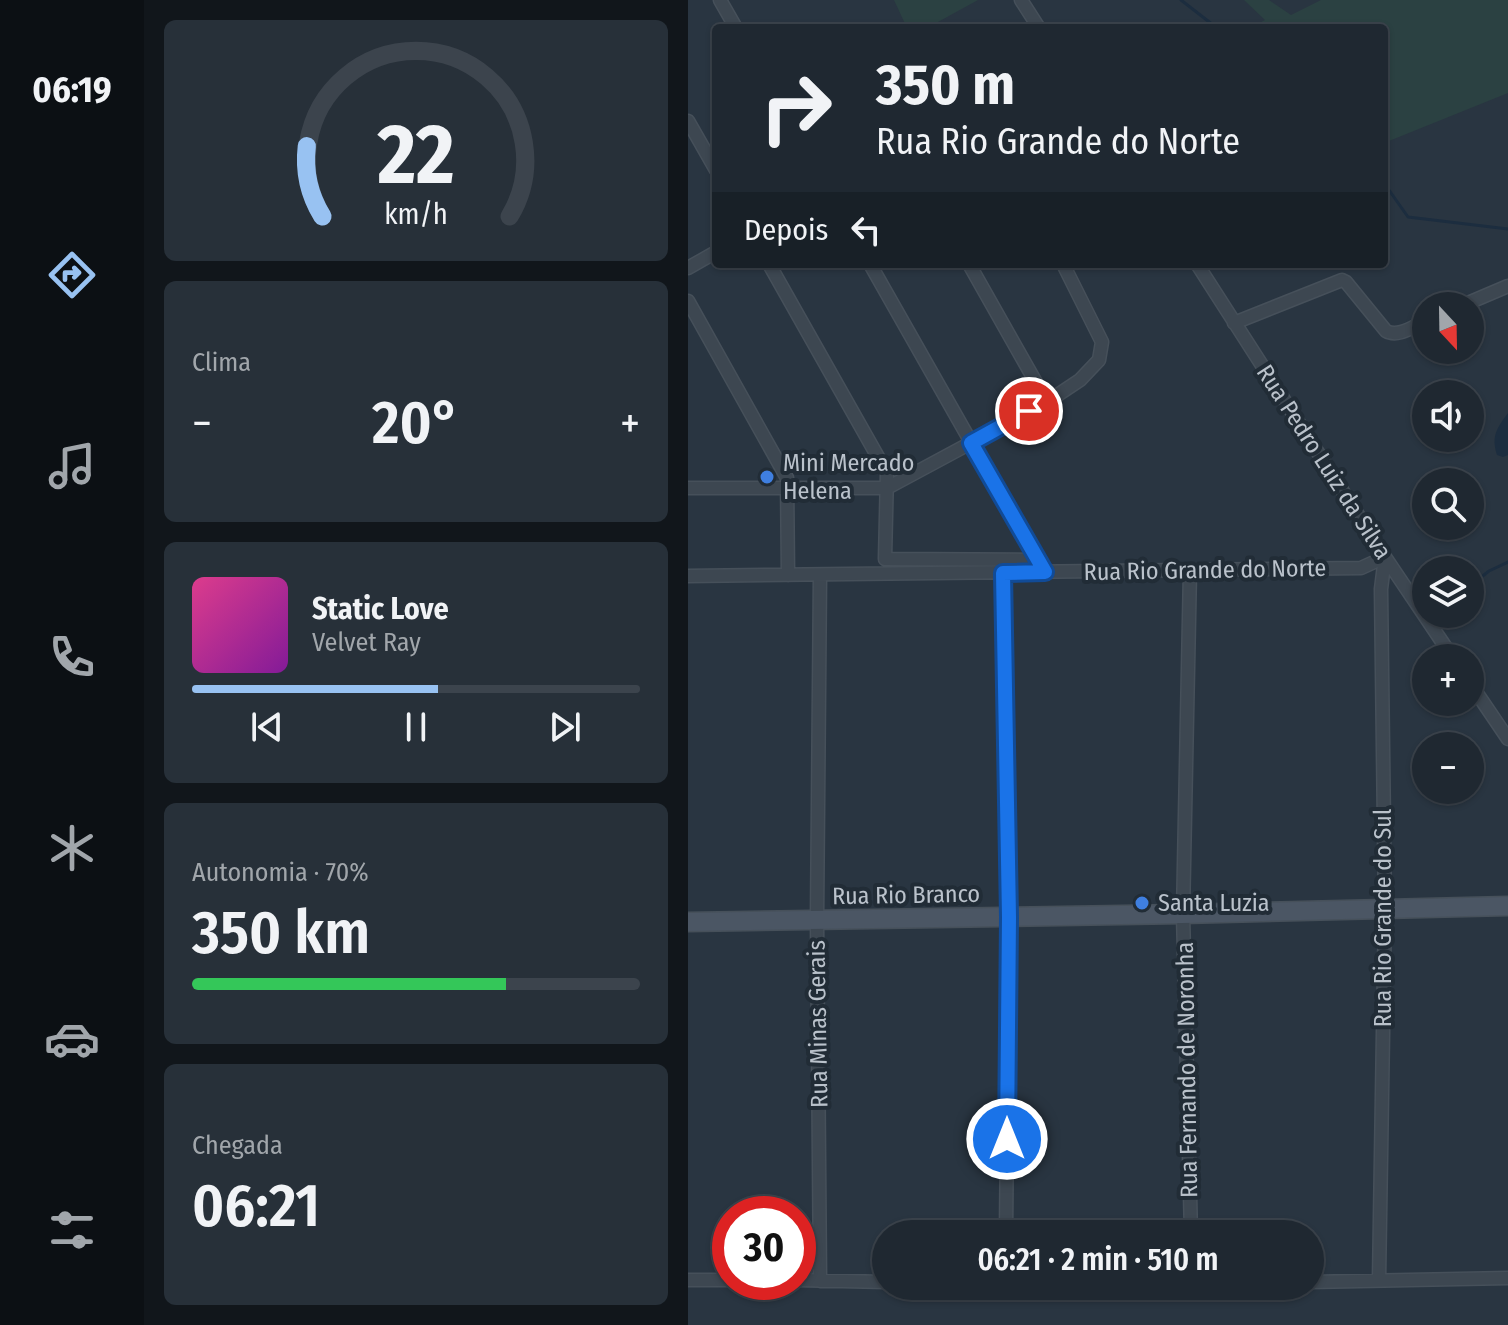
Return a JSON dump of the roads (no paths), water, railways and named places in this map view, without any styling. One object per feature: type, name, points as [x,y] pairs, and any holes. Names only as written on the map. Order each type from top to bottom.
[{"type":"street","points":[[720,0],[734,24]]},
{"type":"street","points":[[1021,0],[1036,24]]},
{"type":"street","points":[[688,121],[712,163]]},
{"type":"street","points":[[688,268],[712,254]]},
{"type":"street","points":[[771,268],[887,473],[885,559],[1038,560]]},
{"type":"street","points":[[872,268],[1045,572]]},
{"type":"street","points":[[971,268],[1047,402]]},
{"type":"street","points":[[690,484],[887,488],[1047,402],[1080,380],[1099,360],[1102,342],[1065,268]]},
{"type":"street","name":"Rua Pedro Luiz da Silva","points":[[1200,268],[1444,644]]},
{"type":"street","points":[[1234,323],[1342,280],[1386,331],[1397,334],[1412,327]]},
{"type":"street","points":[[1484,296],[1508,286]]},
{"type":"street","points":[[688,301],[787,478],[788,575]]},
{"type":"street","name":"Rua Rio Grande do Norte","points":[[688,576],[1361,568],[1385,557]]},
{"type":"street","name":"Rua Rio Grande do Sul","points":[[1379,1280],[1385,909],[1381,589],[1385,557]]},
{"type":"street","name":"Rua Fernando de Noronha","points":[[1190,570],[1183,914],[1191,1220]]},
{"type":"street","points":[[1003,573],[1009,917],[1006,1220]]},
{"type":"street","name":"Rua Minas Gerais","points":[[820,575],[817,920],[820,1281]]},
{"type":"street","points":[[1484,704],[1508,739]]},
{"type":"street","name":"Rua Rio Branco","points":[[688,922],[1508,906]]},
{"type":"street","points":[[1324,1282],[1508,1278]]},
{"type":"street","points":[[688,1280],[712,1280]]},
{"type":"street","points":[[816,1281],[872,1282]]},
{"type":"water","points":[[1508,413],[1508,455],[1503,457],[1497,455],[1495,437]]},
{"type":"waterway","points":[[1181,0],[1212,24]]},
{"type":"waterway","points":[[1388,189],[1408,217],[1508,229]]},
{"type":"waterway","points":[[1484,575],[1508,562]]},
{"type":"place","name":"Mini Mercado Helena","points":[[767,477]]},
{"type":"place","name":"Santa Luzia","points":[[1142,903]]}]
